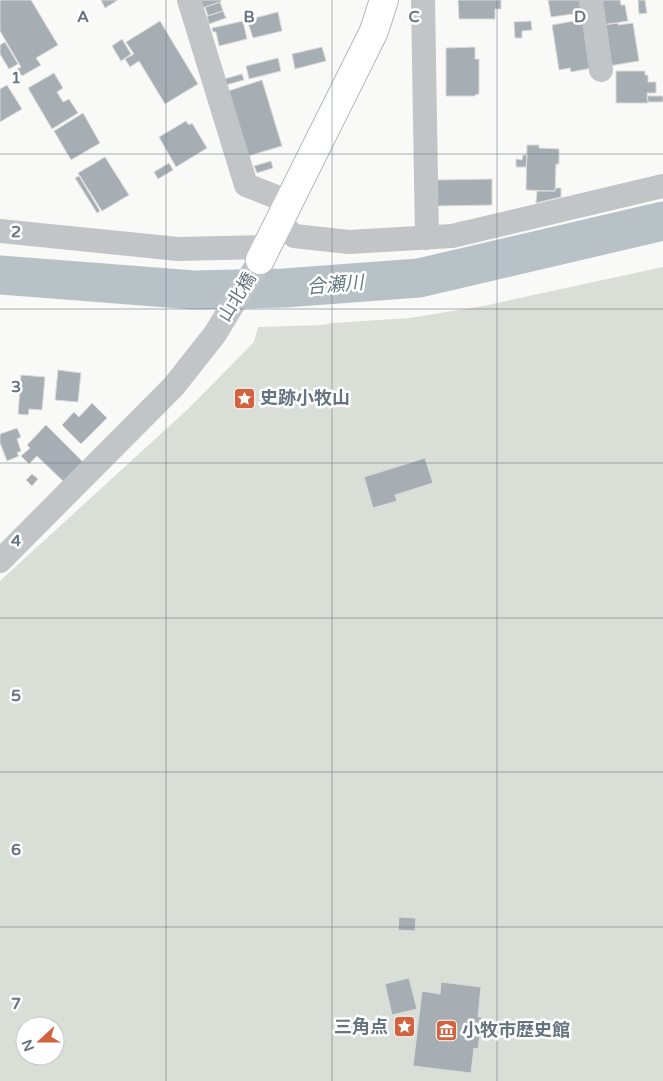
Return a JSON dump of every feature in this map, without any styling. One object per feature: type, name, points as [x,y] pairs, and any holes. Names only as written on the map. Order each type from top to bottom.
[{"type":"street","points":[[189,0],[246,186],[284,212],[294,236],[349,242],[452,236],[663,186]]},
{"type":"street","points":[[0,230],[178,249],[264,254],[374,31],[384,0]]},
{"type":"street","points":[[423,0],[427,238]]},
{"type":"street","points":[[592,0],[602,70]]},
{"type":"street","name":"山北橋","points":[[0,561],[174,386],[215,334],[264,254]]},
{"type":"shaded area","points":[[663,267],[663,1081],[0,1081],[0,581],[188,409],[254,342],[258,327],[323,325],[410,318],[483,306]]},
{"type":"building","points":[[0,0],[31,0],[58,45],[36,58],[41,65],[22,76],[17,69],[21,67],[0,31]]},
{"type":"building","points":[[101,0],[118,0],[105,8]]},
{"type":"building","points":[[200,0],[221,0],[221,2],[202,8]]},
{"type":"building","points":[[458,0],[501,0],[501,9],[495,9],[495,19],[459,19]]},
{"type":"building","points":[[548,0],[580,0],[581,13],[551,17]]},
{"type":"building","points":[[597,0],[620,0],[621,5],[625,5],[628,21],[601,25]]},
{"type":"building","points":[[638,0],[645,0],[647,13],[639,14]]},
{"type":"building","points":[[220,2],[223,11],[208,16],[205,7]]},
{"type":"building","points":[[223,11],[226,18],[209,24],[207,16]]},
{"type":"building","points":[[278,12],[282,31],[253,38],[247,20]]},
{"type":"building","points":[[585,19],[592,68],[571,72],[570,68],[559,70],[552,25]]},
{"type":"building","points":[[160,21],[198,84],[165,104],[139,61],[130,67],[125,59],[134,54],[126,42]]},
{"type":"building","points":[[243,21],[247,39],[219,46],[216,32],[213,32],[212,28]]},
{"type":"building","points":[[531,21],[532,30],[522,31],[522,38],[515,38],[514,22]]},
{"type":"building","points":[[618,23],[618,25],[633,23],[639,61],[609,66],[603,25]]},
{"type":"building","points":[[122,39],[131,54],[121,61],[112,46]]},
{"type":"building","points":[[5,42],[18,64],[9,69],[0,54],[0,45]]},
{"type":"building","points":[[322,47],[326,61],[295,69],[292,54]]},
{"type":"building","points":[[475,47],[475,59],[479,59],[479,94],[475,96],[446,96],[446,48]]},
{"type":"building","points":[[278,58],[281,71],[249,79],[246,66]]},
{"type":"building","points":[[616,71],[645,71],[645,75],[648,75],[648,82],[656,82],[656,93],[647,93],[648,103],[616,103]]},
{"type":"building","points":[[54,73],[63,88],[57,92],[63,102],[69,99],[78,113],[52,129],[28,88]]},
{"type":"building","points":[[242,74],[244,80],[226,85],[224,79]]},
{"type":"building","points":[[262,80],[282,146],[248,156],[228,91]]},
{"type":"building","points":[[7,85],[22,109],[0,122],[0,89]]},
{"type":"building","points":[[647,96],[663,96],[663,102],[648,102]]},
{"type":"building","points":[[83,113],[100,143],[71,160],[54,131]]},
{"type":"building","points":[[186,121],[189,125],[192,123],[207,148],[176,167],[159,137]]},
{"type":"building","points":[[527,145],[559,149],[559,164],[556,164],[555,191],[526,190]]},
{"type":"building","points":[[523,155],[527,155],[526,167],[516,167],[516,159],[522,160]]},
{"type":"building","points":[[105,157],[129,195],[102,211],[78,173]]},
{"type":"building","points":[[271,161],[273,168],[257,173],[254,166]]},
{"type":"building","points":[[169,163],[173,170],[158,179],[154,172]]},
{"type":"building","points":[[79,176],[100,211],[97,213],[75,178]]},
{"type":"building","points":[[492,179],[492,205],[437,206],[437,180]]},
{"type":"building","points":[[555,188],[561,188],[561,197],[536,203],[537,191],[555,191]]},
{"type":"building","points":[[58,370],[81,373],[78,402],[55,400]]},
{"type":"building","points":[[21,375],[45,377],[42,410],[29,409],[28,415],[18,414]]},
{"type":"building","points":[[92,403],[107,418],[81,444],[62,425],[74,412],[79,417]]},
{"type":"building","points":[[46,425],[83,462],[64,482],[37,456],[29,464],[21,456],[30,448],[27,445]]},
{"type":"building","points":[[17,428],[21,437],[17,439],[21,451],[17,453],[19,456],[7,461],[0,443],[0,434]]},
{"type":"building","points":[[425,458],[433,483],[395,495],[397,501],[373,508],[364,477]]},
{"type":"building","points":[[32,474],[38,479],[32,486],[26,480]]},
{"type":"building","points":[[399,917],[416,918],[415,931],[398,930]]},
{"type":"building","points":[[409,978],[417,1009],[392,1015],[385,984]]},
{"type":"building","points":[[441,982],[481,987],[478,1017],[482,1017],[478,1049],[474,1048],[471,1073],[413,1066],[422,991],[440,994]]},
{"type":"waterway","name":"合瀬川","points":[[0,275],[194,290],[284,288],[419,278],[663,221]]},
{"type":"place","name":"史跡小牧山","points":[[244,398]]},
{"type":"place","name":"三角点","points":[[404,1027]]},
{"type":"place","name":"小牧市歴史館","points":[[446,1030]]}]
